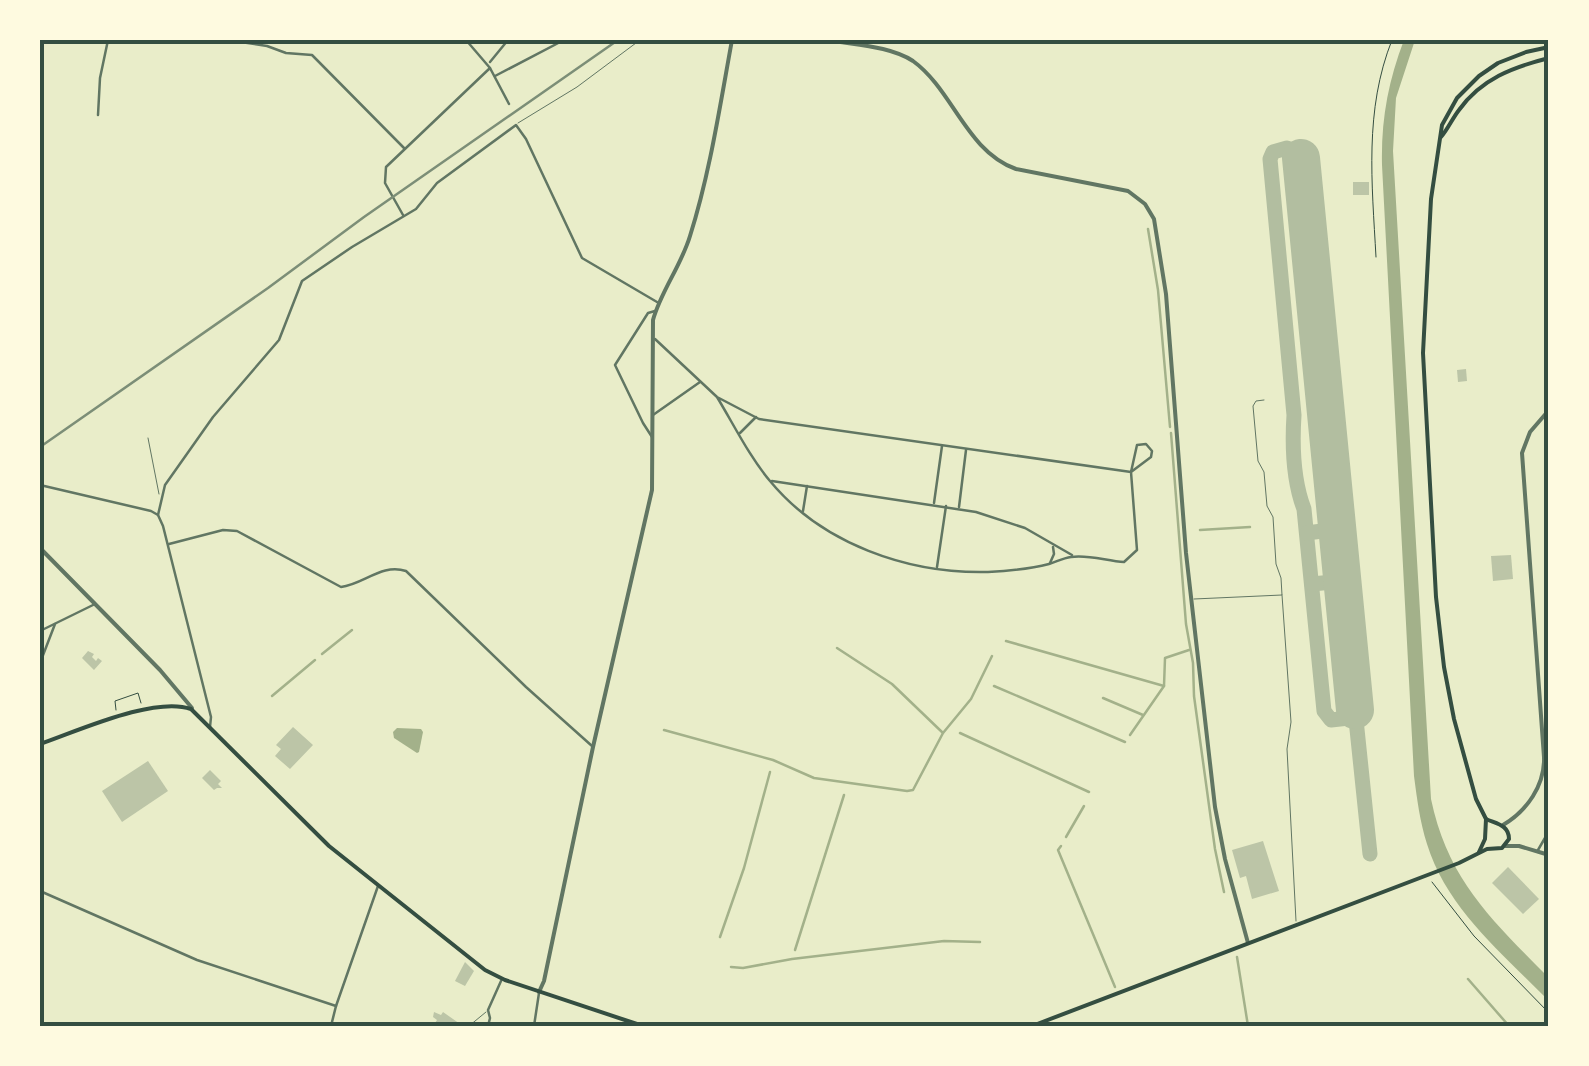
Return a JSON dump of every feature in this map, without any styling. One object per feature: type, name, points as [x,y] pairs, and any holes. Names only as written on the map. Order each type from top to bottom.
[{"type":"main road","points":[[1479,852],[1486,820],[1454,719],[1436,598],[1423,343],[1432,199],[1442,124],[1452,107],[1479,76],[1506,59],[1549,47]]},
{"type":"main road","points":[[1441,138],[1466,101],[1489,80],[1549,58]]},
{"type":"main road","points":[[40,744],[143,709],[178,706],[196,712],[329,846],[484,970],[644,1026]]},
{"type":"main road","points":[[1032,1026],[1460,863],[1479,852],[1504,846],[1509,835],[1501,825],[1486,820]]},
{"type":"main road","points":[[1486,831],[1501,825]]},
{"type":"main road","points":[[1485,838],[1493,848]]},
{"type":"street","points":[[98,116],[99,84],[108,40]]},
{"type":"street","points":[[227,40],[312,55],[405,149]]},
{"type":"street","points":[[466,40],[489,66],[509,104]]},
{"type":"street","points":[[404,216],[385,183],[386,167],[489,66],[508,40]]},
{"type":"street","points":[[494,77],[564,40]]},
{"type":"street","points":[[534,1026],[536,1000],[544,982],[652,490],[651,335],[659,302],[690,238],[732,40]]},
{"type":"street","points":[[828,40],[893,52],[916,64],[984,148],[1002,164],[1124,190],[1152,212],[1166,294],[1191,599],[1214,807],[1248,943]]},
{"type":"street","points":[[210,727],[158,515],[161,496],[213,416],[278,340],[302,282],[419,206],[437,182],[516,126],[526,139],[582,258],[659,302]]},
{"type":"street","points":[[653,438],[615,365],[648,313],[656,311]]},
{"type":"street","points":[[651,335],[717,396],[756,417],[1131,472],[1151,457],[1152,450],[1146,444],[1137,445],[1131,472],[1137,550],[1122,562],[1073,556],[1025,528],[958,508],[770,480]]},
{"type":"street","points":[[652,416],[701,381]]},
{"type":"street","points":[[717,396],[770,480],[803,513],[868,552],[937,568],[994,572],[1050,564],[1073,556]]},
{"type":"street","points":[[1501,825],[1511,820],[1544,778],[1522,453],[1530,432],[1549,410]]},
{"type":"street","points":[[739,434],[756,417]]},
{"type":"street","points":[[934,504],[942,445]]},
{"type":"street","points":[[958,508],[967,448]]},
{"type":"street","points":[[40,484],[158,515]]},
{"type":"street","points":[[803,513],[807,486]]},
{"type":"street","points":[[937,568],[946,506]]},
{"type":"street","points":[[168,544],[223,530],[236,531],[341,587],[398,568],[593,747]]},
{"type":"street","points":[[1050,564],[1054,554],[1052,543]]},
{"type":"street","points":[[40,548],[196,712],[206,704]]},
{"type":"street","points":[[40,631],[95,604]]},
{"type":"street","points":[[40,663],[56,623]]},
{"type":"street","points":[[177,690],[178,706]]},
{"type":"street","points":[[1511,820],[1509,835],[1518,846]]},
{"type":"street","points":[[1537,852],[1549,831]]},
{"type":"street","points":[[1504,846],[1549,855]]},
{"type":"street","points":[[331,1026],[378,885]]},
{"type":"street","points":[[40,891],[196,960],[336,1006]]},
{"type":"street","points":[[488,1026],[488,1010],[502,979]]},
{"type":"lane","points":[[516,126],[640,40]]},
{"type":"lane","points":[[1264,400],[1253,406],[1258,461],[1264,472],[1266,506],[1272,517],[1281,578],[1291,722],[1288,749],[1296,925]]},
{"type":"lane","points":[[148,438],[156,490],[161,496]]},
{"type":"lane","points":[[1191,599],[1282,595]]},
{"type":"lane","points":[[470,1026],[488,1010]]},
{"type":"path","points":[[1376,256],[1372,113],[1392,40]]},
{"type":"path","points":[[118,718],[115,701],[138,693],[143,709]]},
{"type":"path","points":[[1429,874],[1474,936],[1549,1013]]},
{"type":"shaded area","points":[[1404,40],[1415,40],[1396,98],[1393,151],[1431,799],[1461,877],[1492,918],[1549,978],[1549,1001],[1495,948],[1448,889],[1427,844],[1414,776],[1382,165],[1387,101]]},
{"type":"shaded area","points":[[397,728],[421,729],[419,752],[394,738]]},
{"type":"building","points":[[1353,182],[1369,182],[1369,195],[1353,195]]},
{"type":"building","points":[[1466,369],[1467,381],[1458,382],[1457,370]]},
{"type":"building","points":[[1511,555],[1513,579],[1493,581],[1491,556]]},
{"type":"building","points":[[88,651],[96,661],[102,661],[94,670],[82,658]]},
{"type":"building","points":[[293,727],[313,745],[290,769],[275,756],[281,749],[276,745]]},
{"type":"building","points":[[148,761],[168,791],[122,822],[102,791]]},
{"type":"building","points":[[210,770],[221,781],[218,784],[222,788],[214,790],[202,778]]},
{"type":"building","points":[[1263,841],[1279,891],[1252,899],[1246,876],[1240,878],[1232,850]]},
{"type":"building","points":[[1508,867],[1539,899],[1523,914],[1492,883]]},
{"type":"building","points":[[465,962],[474,971],[465,986],[455,981]]},
{"type":"building","points":[[434,1012],[443,1012],[463,1026],[439,1026]]},
{"type":"waterway","points":[[1148,229],[1158,290],[1170,427]]},
{"type":"waterway","points":[[1171,433],[1194,696],[1224,892]]},
{"type":"waterway","points":[[1200,530],[1250,527]]},
{"type":"waterway","points":[[322,654],[352,630]]},
{"type":"waterway","points":[[1006,641],[1164,686]]},
{"type":"waterway","points":[[837,648],[892,684],[943,733]]},
{"type":"waterway","points":[[1130,735],[1164,686],[1165,658],[1189,650]]},
{"type":"waterway","points":[[664,730],[773,760],[814,778],[913,790],[943,733],[971,699],[992,656]]},
{"type":"waterway","points":[[272,696],[315,660]]},
{"type":"waterway","points":[[994,686],[1125,742]]},
{"type":"waterway","points":[[1103,698],[1143,715]]},
{"type":"waterway","points":[[960,733],[1089,792]]},
{"type":"waterway","points":[[720,937],[770,772]]},
{"type":"waterway","points":[[795,950],[844,795]]},
{"type":"waterway","points":[[1066,837],[1084,806]]},
{"type":"waterway","points":[[1061,846],[1058,850],[1115,987]]},
{"type":"waterway","points":[[731,967],[944,941],[980,942]]},
{"type":"waterway","points":[[1237,957],[1248,1026]]},
{"type":"waterway","points":[[1468,979],[1509,1026]]},
{"type":"taxiway","points":[[1301,158],[1298,152],[1287,148],[1273,152],[1270,159],[1294,415],[1294,463],[1304,509],[1324,711],[1331,720],[1349,718],[1355,710]]},
{"type":"taxiway","points":[[1307,533],[1337,529]]},
{"type":"taxiway","points":[[1312,584],[1343,581]]},
{"type":"taxiway","points":[[1355,710],[1370,854]]},
{"type":"runway","points":[[1301,158],[1355,710]]},
{"type":"railway","points":[[40,447],[618,40]]}]
